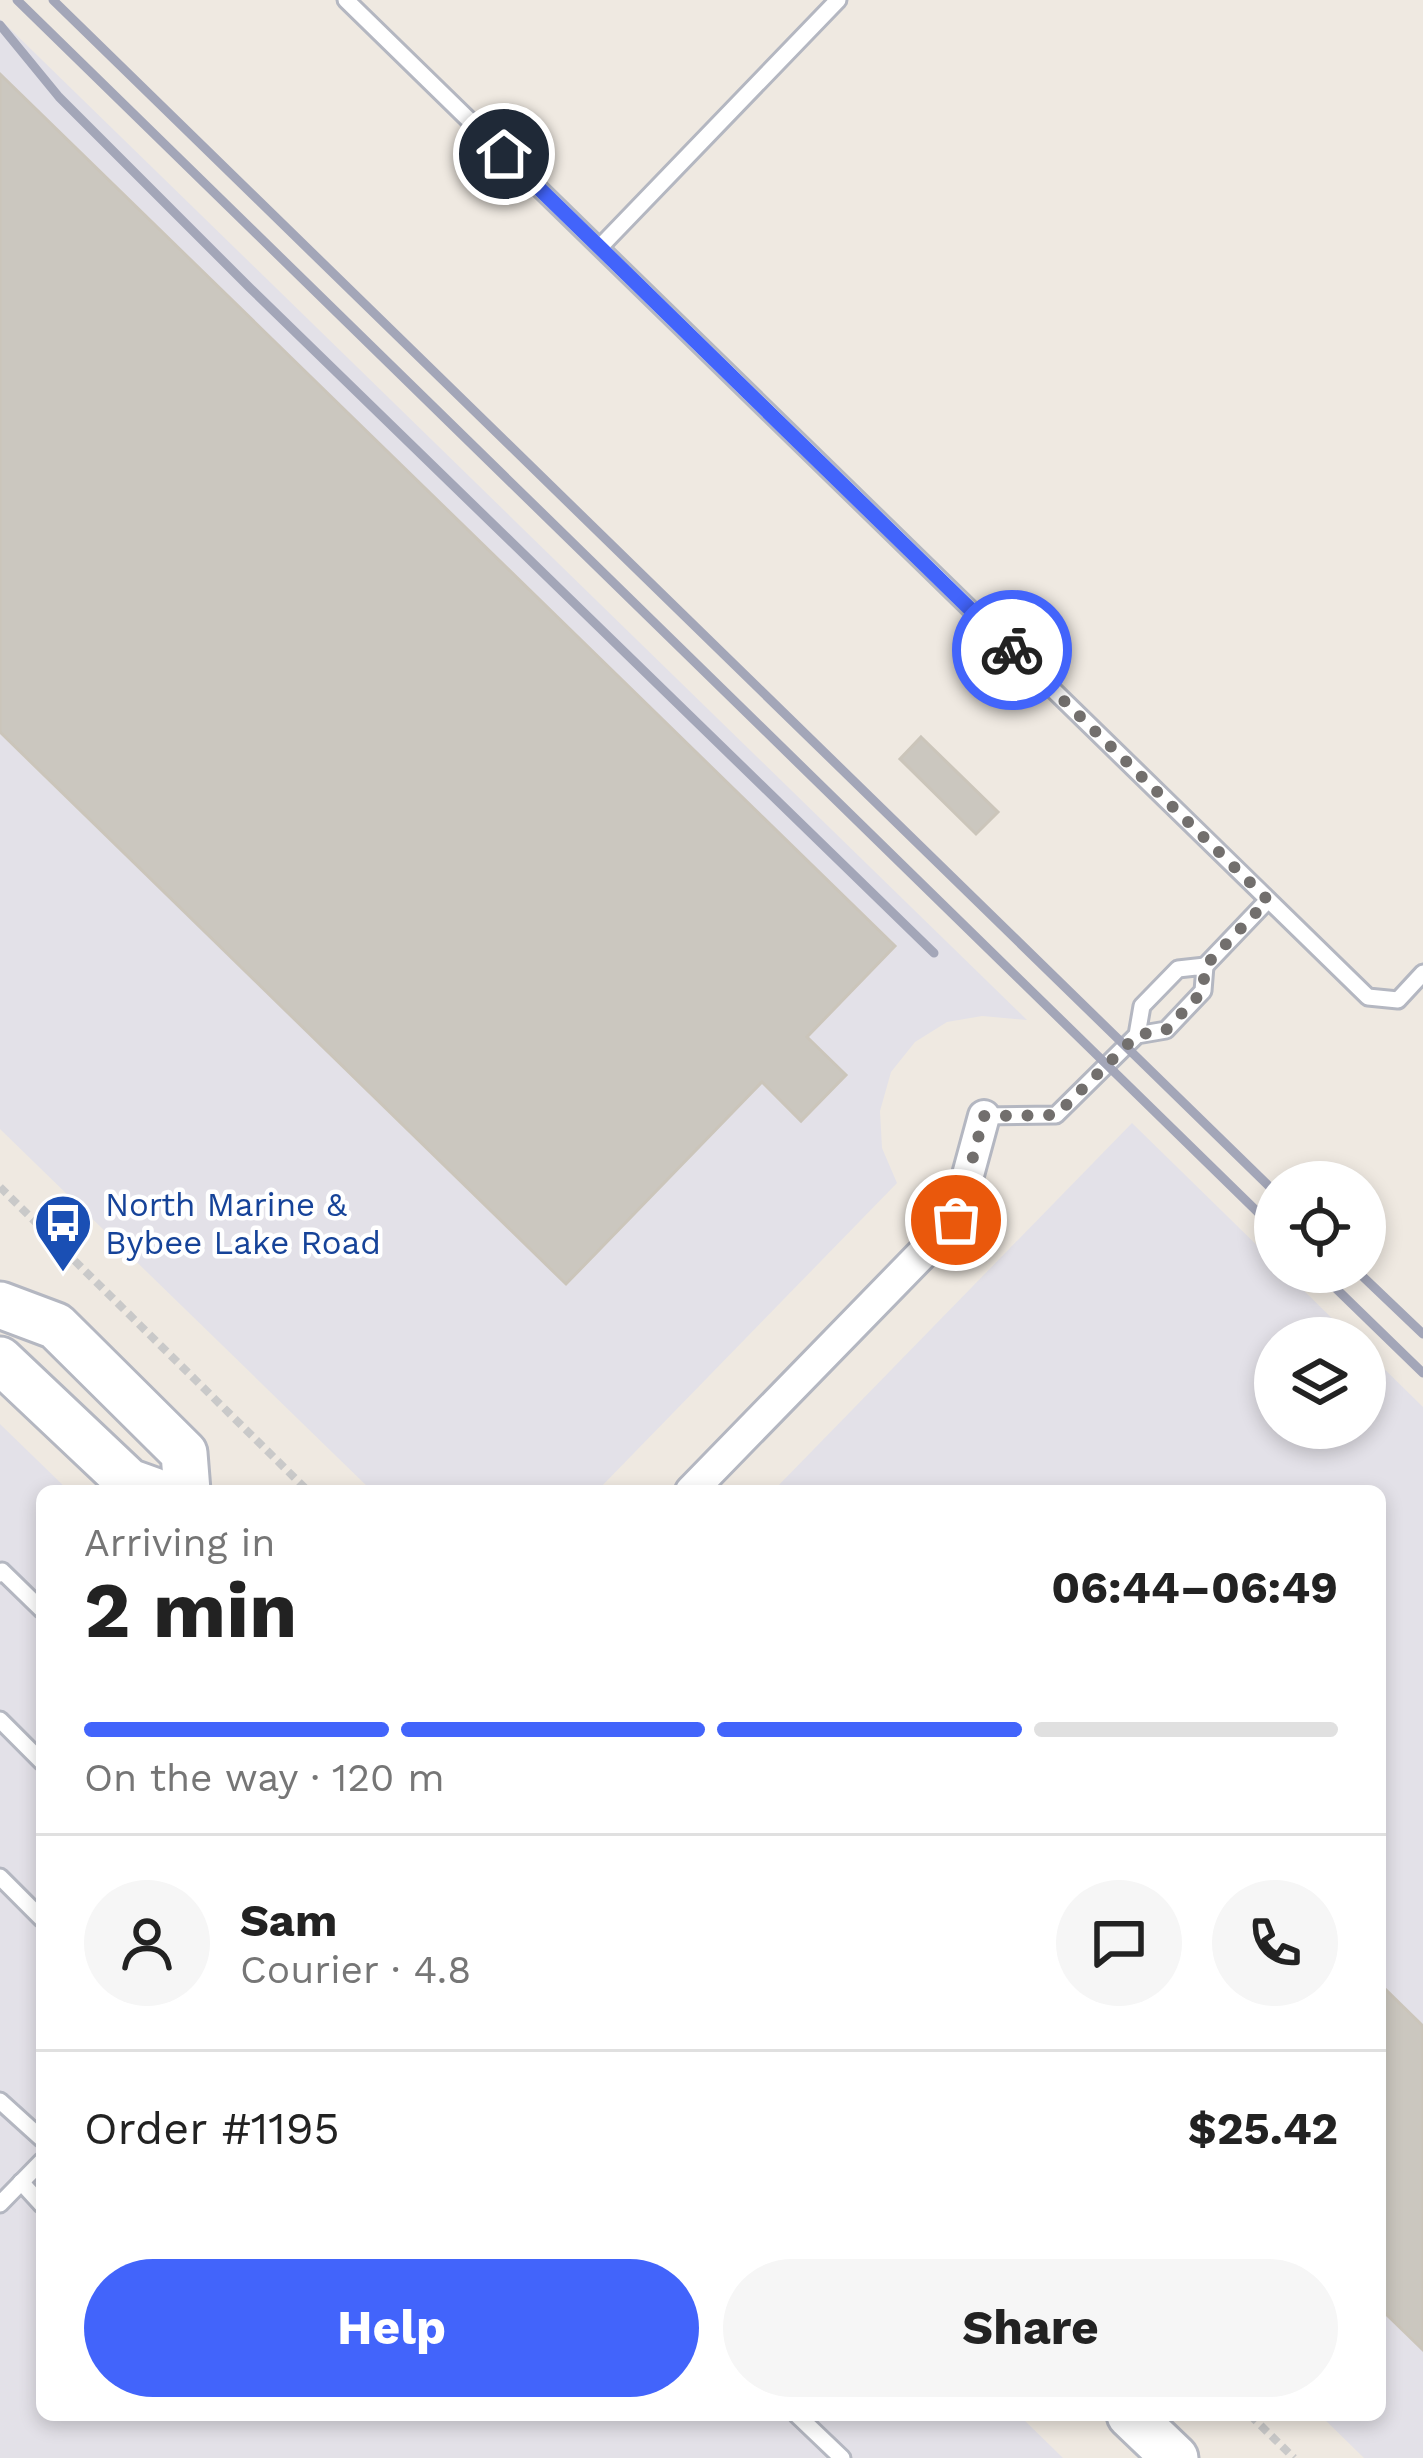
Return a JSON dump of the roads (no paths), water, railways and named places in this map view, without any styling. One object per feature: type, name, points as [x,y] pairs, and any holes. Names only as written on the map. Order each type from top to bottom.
[{"type":"main road","points":[[0,1305],[56,1326],[184,1453],[187,1485]]},
{"type":"main road","points":[[0,1360],[137,1485]]},
{"type":"main road","points":[[1136,2421],[1174,2458]]},
{"type":"street","points":[[697,1485],[956,1220],[984,1116]]},
{"type":"lane","points":[[346,0],[1367,997],[1398,1000],[1423,973]]},
{"type":"lane","points":[[600,247],[838,0]]},
{"type":"lane","points":[[984,1116],[1056,1115],[1137,1035],[1166,1030],[1203,991],[1205,966],[1268,900]]},
{"type":"lane","points":[[1137,1035],[1142,1006],[1178,969],[1205,966]]},
{"type":"lane","points":[[0,1574],[2,1571],[36,1604]]},
{"type":"lane","points":[[0,1720],[36,1756]]},
{"type":"lane","points":[[0,1877],[36,1913]]},
{"type":"lane","points":[[0,2101],[36,2134]]},
{"type":"lane","points":[[0,2204],[36,2167]]},
{"type":"lane","points":[[21,2182],[36,2198]]},
{"type":"lane","points":[[802,2421],[842,2458]]},
{"type":"railway","points":[[17,0],[1254,1208]]},
{"type":"railway","points":[[53,0],[1254,1172]]},
{"type":"railway","points":[[0,25],[59,97],[250,288],[934,953]]},
{"type":"railway","points":[[1341,1293],[1423,1373]]},
{"type":"railway","points":[[1380,1293],[1423,1334]]},
{"type":"place","name":"North Marine & Bybee Lake Road","points":[[63,1274]]}]
